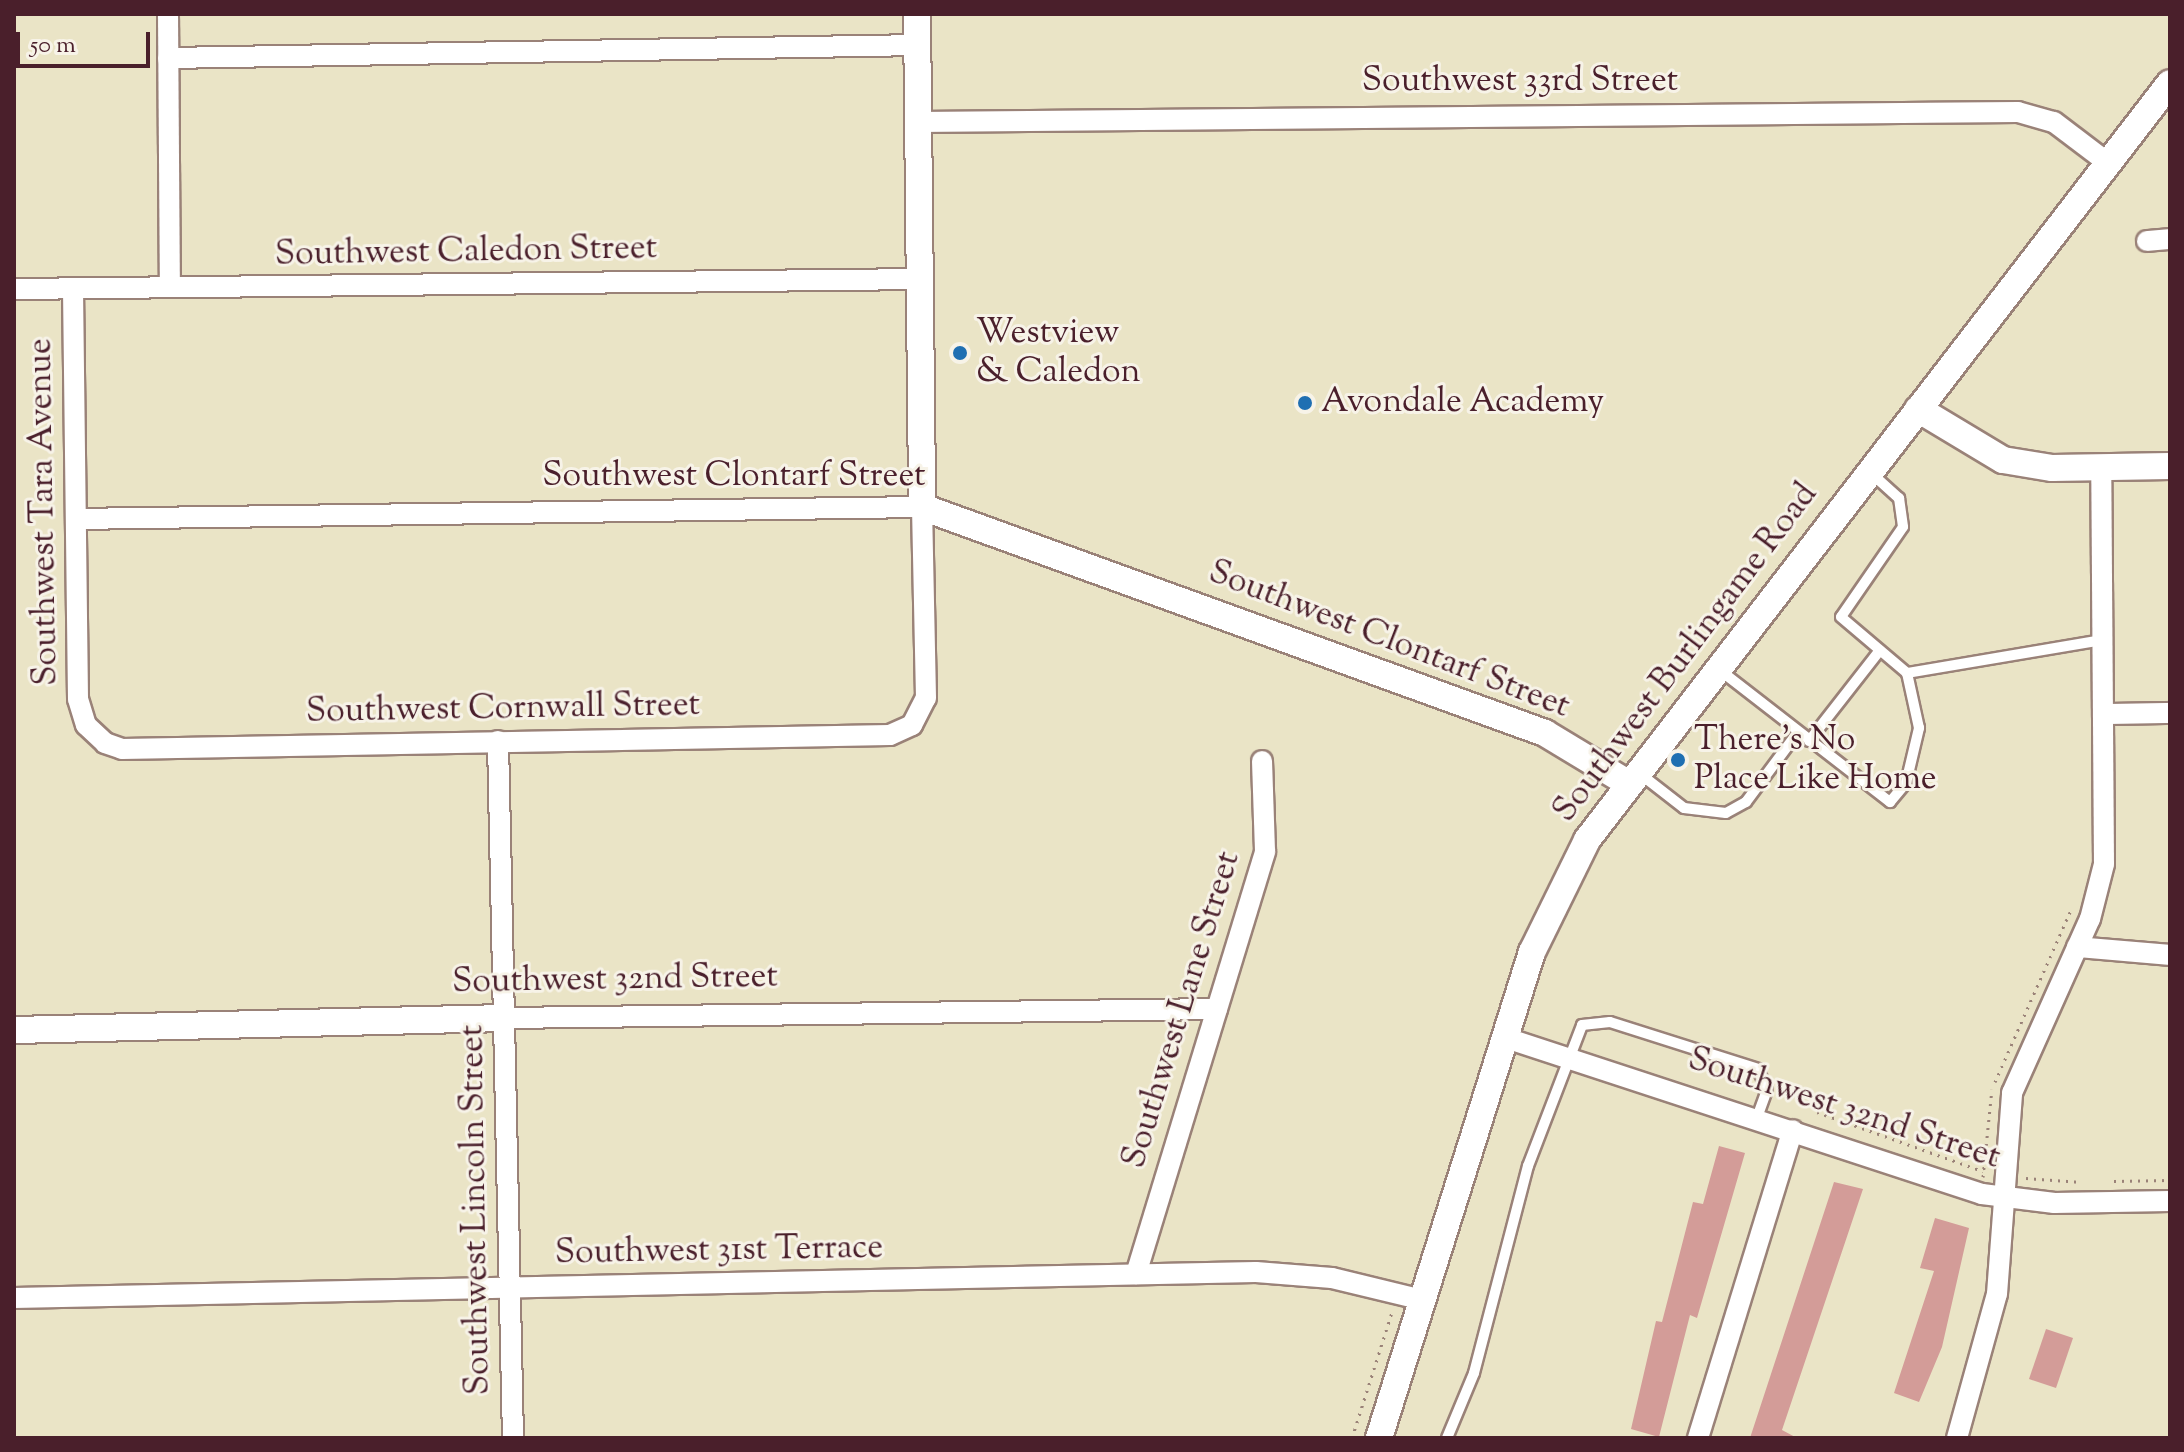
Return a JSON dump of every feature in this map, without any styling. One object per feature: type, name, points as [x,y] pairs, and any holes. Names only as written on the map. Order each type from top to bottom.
[{"type":"street","points":[[168,14],[170,287]]},
{"type":"street","points":[[917,14],[922,507]]},
{"type":"street","points":[[168,58],[917,45]]},
{"type":"street","name":"Southwest Burlingame Road","points":[[1379,1438],[1503,1037],[1546,917],[1631,776],[2170,83]]},
{"type":"street","name":"Southwest 33rd Street","points":[[918,122],[2018,112],[2054,122],[2108,163]]},
{"type":"street","points":[[2147,241],[2170,239]]},
{"type":"street","name":"Southwest Caledon Street","points":[[14,289],[919,279]]},
{"type":"street","name":"Southwest Tara Avenue","points":[[73,289],[78,699],[91,732]]},
{"type":"street","points":[[1918,409],[2003,460],[2101,468],[2170,466]]},
{"type":"street","points":[[1957,1438],[1997,1294],[2012,1093],[2077,947],[2104,864],[2101,468]]},
{"type":"street","name":"Southwest Clontarf Street","points":[[77,519],[922,507],[1545,733],[1631,776]]},
{"type":"street","name":"Southwest Cornwall Street","points":[[91,732],[122,749],[890,735],[916,720],[926,698],[922,507]]},
{"type":"street","points":[[2104,714],[2170,713]]},
{"type":"street","name":"Southwest Lincoln Street","points":[[498,741],[513,1438]]},
{"type":"street","name":"Southwest Lane Street","points":[[1136,1274],[1265,851],[1262,761]]},
{"type":"street","points":[[2077,947],[2170,955]]},
{"type":"street","name":"Southwest 32nd Street","points":[[14,1030],[504,1018],[1217,1009]]},
{"type":"street","name":"Southwest 32nd Street","points":[[1503,1037],[2004,1198],[2170,1201]]},
{"type":"street","points":[[1698,1438],[1793,1130]]},
{"type":"street","name":"Southwest 31st Terrace","points":[[14,1298],[1136,1274],[1301,1274],[1423,1300]]},
{"type":"lane","points":[[1716,667],[1890,802],[1915,756],[1919,728],[1907,673],[1841,617],[1903,527],[1899,498],[1869,472]]},
{"type":"lane","points":[[1907,673],[2103,640]]},
{"type":"lane","points":[[1809,741],[1880,650]]},
{"type":"lane","points":[[1631,776],[1684,808],[1726,813],[1746,802],[1798,732]]},
{"type":"lane","points":[[1447,1438],[1483,1344],[1523,1181],[1582,1025],[1610,1022],[1758,1069],[1767,1090],[1757,1118]]},
{"type":"path","points":[[1352,1438],[1392,1311]]},
{"type":"building","points":[[1719,1146],[1745,1153],[1697,1318],[1690,1315],[1659,1437],[1631,1429],[1656,1321],[1662,1322],[1693,1202],[1703,1204]]},
{"type":"building","points":[[1834,1182],[1863,1189],[1782,1430],[1797,1438],[1750,1438]]},
{"type":"building","points":[[1935,1218],[1969,1228],[1942,1347],[1919,1402],[1894,1393],[1934,1271],[1920,1268]]},
{"type":"building","points":[[2046,1329],[2073,1338],[2056,1388],[2029,1379]]},
{"type":"place","name":"Westview & Caledon","points":[[960,353]]},
{"type":"place","name":"Avondale Academy","points":[[1305,403]]},
{"type":"place","name":"There’s No Place Like Home","points":[[1678,760]]}]
